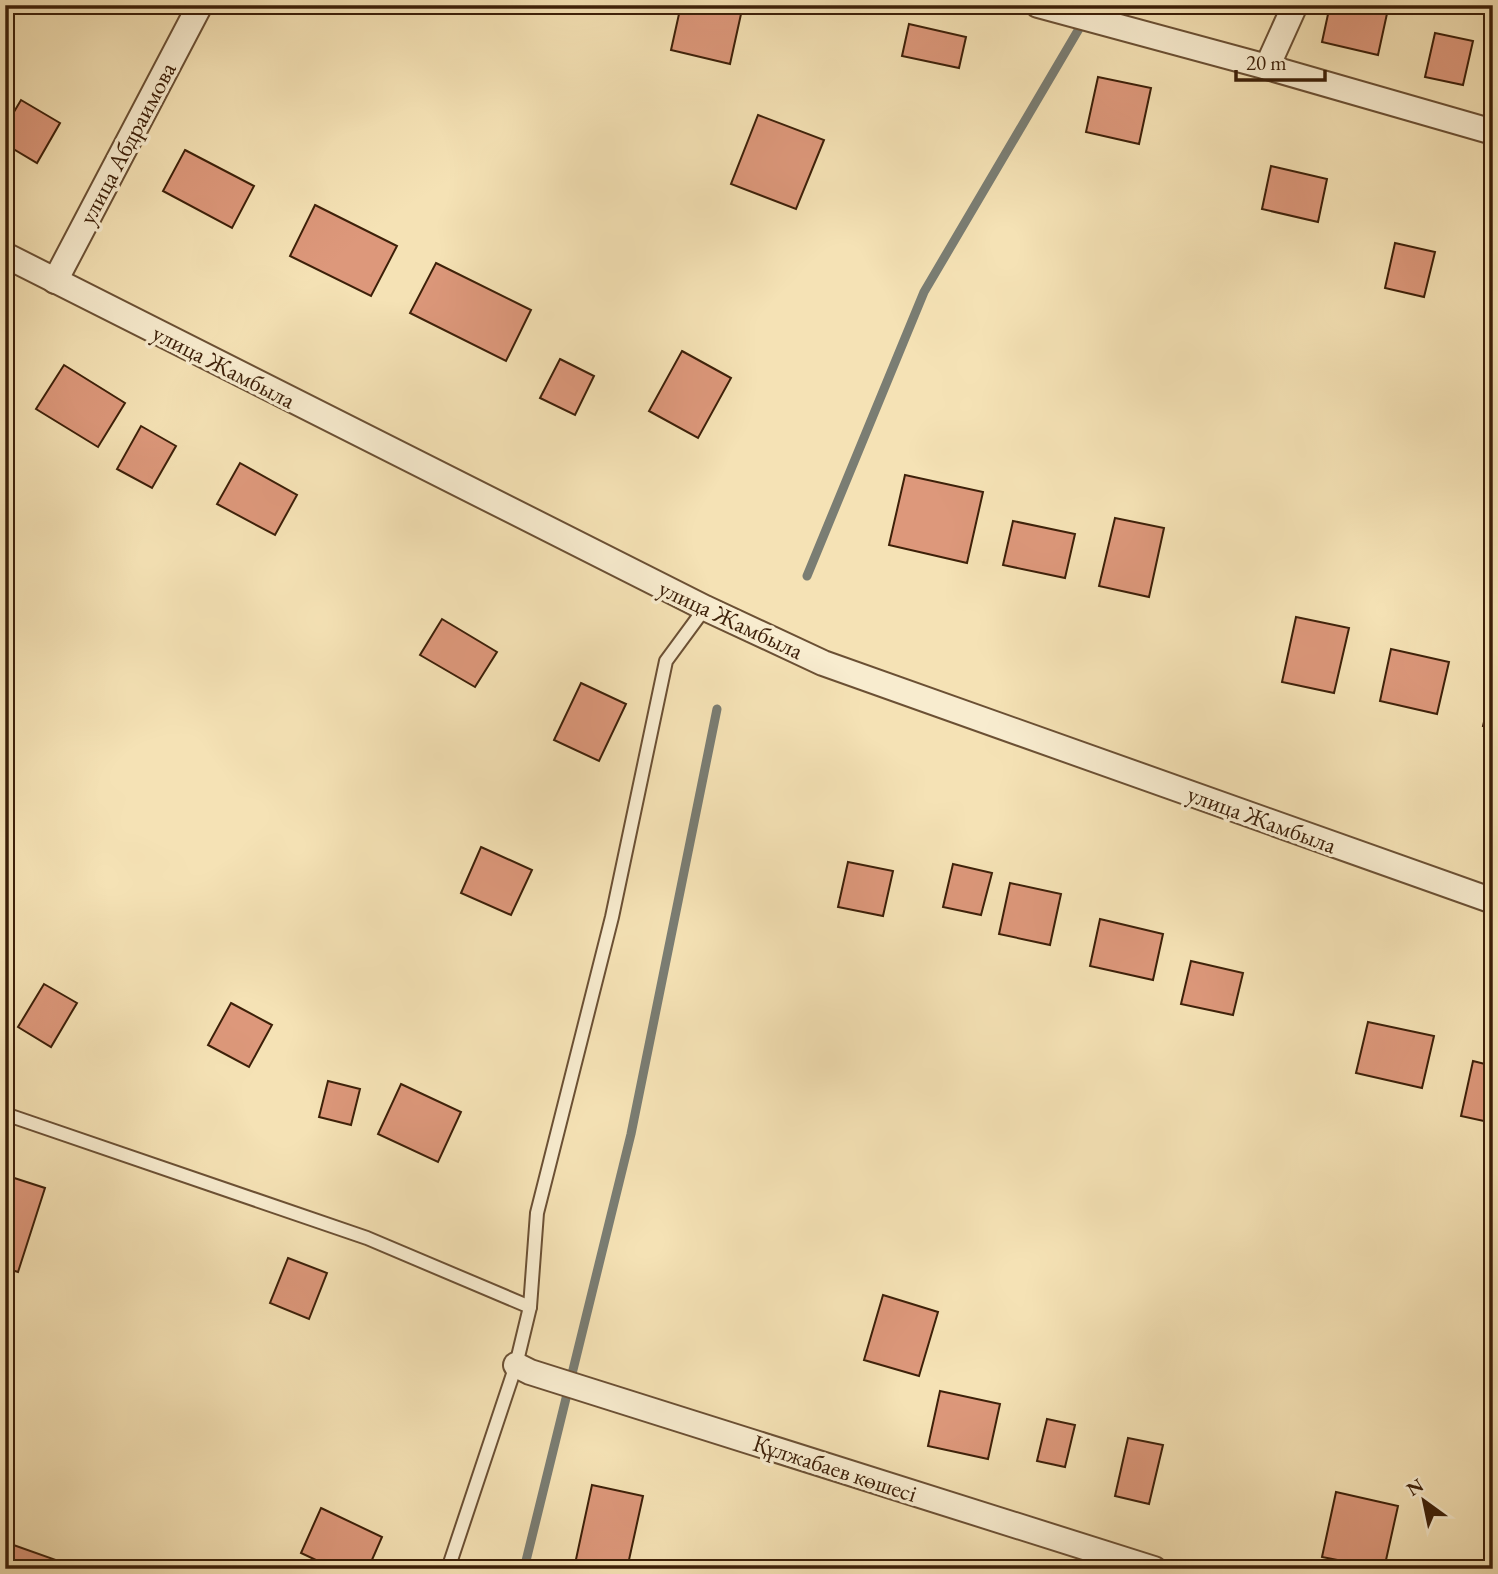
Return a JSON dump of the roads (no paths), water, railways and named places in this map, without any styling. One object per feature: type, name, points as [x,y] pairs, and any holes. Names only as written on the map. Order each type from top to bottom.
[{"type":"street","name":"улица Абдраимова","points":[[55,281],[200,5]]},
{"type":"street","points":[[1038,5],[1493,132]]},
{"type":"street","points":[[1267,67],[1295,5]]},
{"type":"street","name":"улица Жамбыла","points":[[5,255],[705,608],[823,663],[1493,901]]},
{"type":"street","name":"Құлжабаев көшесі","points":[[523,1369],[1154,1569]]},
{"type":"lane","points":[[448,1569],[523,1369],[537,1213],[612,917],[666,661],[705,608]]},
{"type":"lane","points":[[5,1114],[367,1238],[530,1307]]},
{"type":"waterway","points":[[807,576],[924,292],[1093,5]]},
{"type":"waterway","points":[[524,1569],[631,1134],[717,709]]}]
